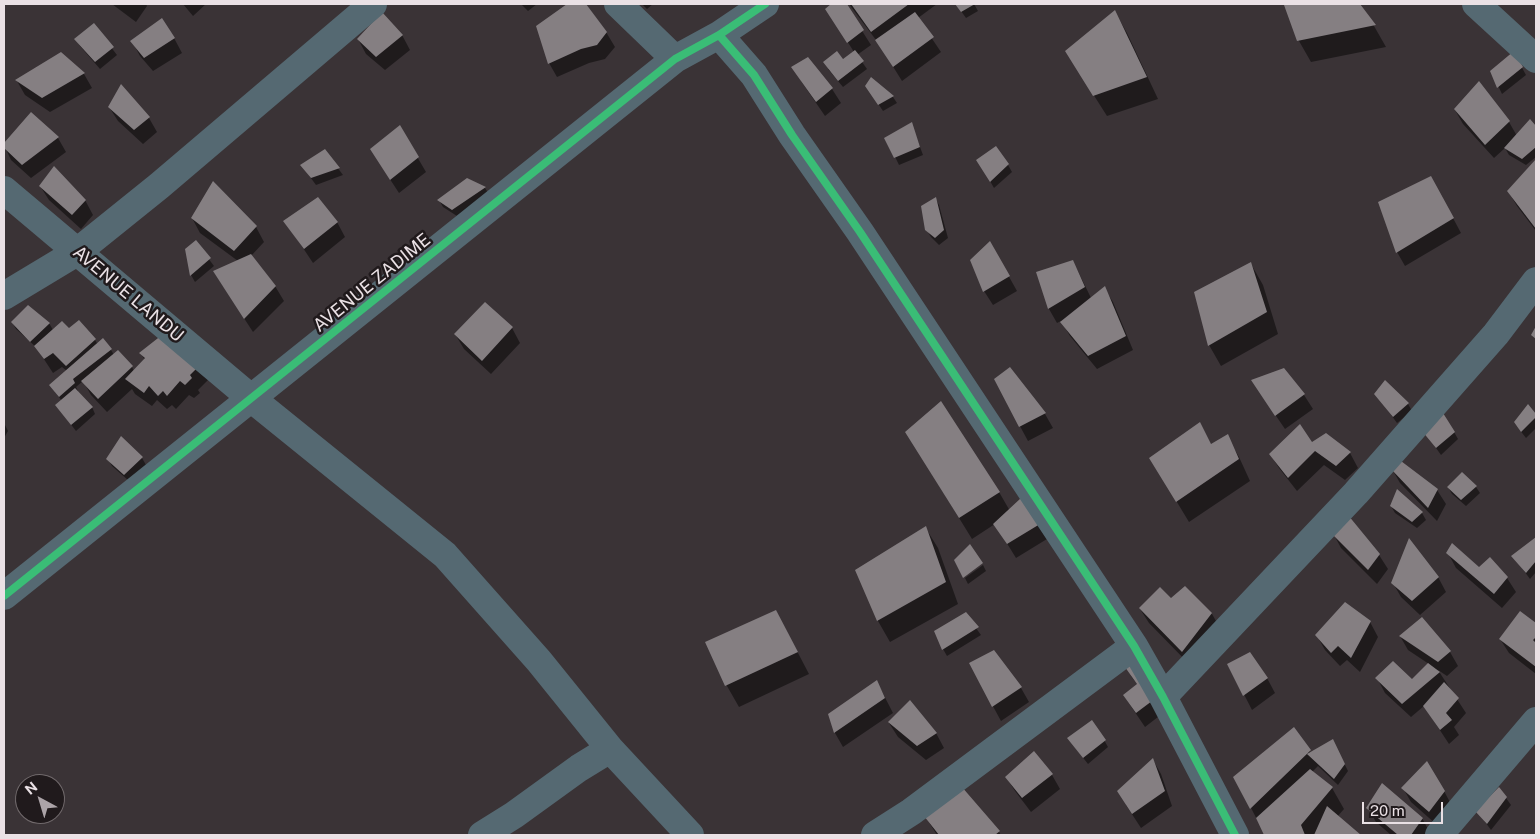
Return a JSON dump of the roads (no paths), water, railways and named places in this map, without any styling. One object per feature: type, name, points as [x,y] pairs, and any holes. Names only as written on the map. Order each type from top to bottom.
[{"type":"street","points":[[4,296],[77,252],[166,180],[373,4]]},
{"type":"street","points":[[618,4],[675,59]]},
{"type":"street","name":"AVENUE ZADIME","points":[[4,596],[675,59],[719,35],[765,4]]},
{"type":"street","points":[[1476,4],[1536,59]]},
{"type":"street","points":[[719,35],[754,75],[792,135],[860,232],[1134,646],[1163,696],[1235,835]]},
{"type":"street","name":"AVENUE LANDU","points":[[4,190],[252,399],[445,555],[539,661],[610,749],[690,835]]},
{"type":"street","points":[[1163,696],[1356,493],[1496,334],[1536,281]]},
{"type":"street","points":[[875,835],[911,812],[1134,646]]},
{"type":"street","points":[[1438,835],[1536,720]]},
{"type":"street","points":[[482,835],[514,815],[579,768],[610,749]]}]
